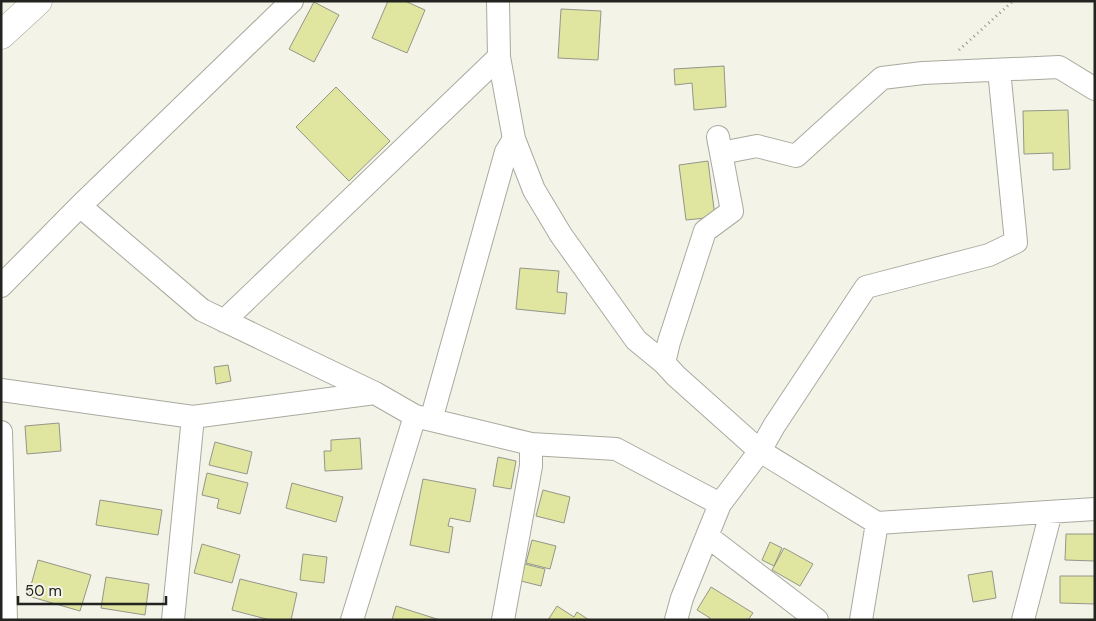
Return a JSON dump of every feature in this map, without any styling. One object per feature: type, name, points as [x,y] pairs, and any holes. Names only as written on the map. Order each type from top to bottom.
[{"type":"main road","points":[[1,35],[38,1]]},
{"type":"street","points":[[1,286],[80,206],[292,1]]},
{"type":"street","points":[[498,1],[499,57],[514,140],[534,190],[561,235],[636,340],[664,363],[760,451],[877,523],[1095,509]]},
{"type":"street","points":[[224,320],[499,57]]},
{"type":"street","points":[[664,363],[705,231],[732,211],[720,145],[757,146],[796,156],[882,78],[934,72],[1060,68],[1095,89]]},
{"type":"street","points":[[676,620],[720,504],[760,451],[774,426],[866,287],[989,255],[1016,242],[999,70]]},
{"type":"street","points":[[352,620],[423,418],[506,152],[514,140]]},
{"type":"street","points":[[80,206],[202,310],[423,418],[531,444],[616,449],[720,504]]},
{"type":"street","points":[[1,390],[193,417],[375,393]]},
{"type":"street","points":[[173,620],[193,417]]},
{"type":"street","points":[[1,432],[6,620]]},
{"type":"street","points":[[503,620],[530,466],[531,444]]},
{"type":"street","points":[[1023,620],[1051,512]]},
{"type":"street","points":[[861,620],[877,523]]},
{"type":"street","points":[[707,536],[817,620]]},
{"type":"path","points":[[934,72],[1014,1]]},
{"type":"building","points":[[388,1],[405,1],[425,10],[407,53],[372,38]]},
{"type":"building","points":[[314,2],[339,15],[314,62],[289,49]]},
{"type":"building","points":[[561,9],[601,11],[598,60],[558,58]]},
{"type":"building","points":[[724,66],[726,107],[694,110],[692,83],[675,85],[674,69]]},
{"type":"building","points":[[336,87],[390,141],[349,181],[296,127]]},
{"type":"building","points":[[1068,110],[1070,169],[1053,170],[1053,153],[1024,154],[1023,111]]},
{"type":"building","points":[[708,161],[715,217],[686,220],[679,165]]},
{"type":"building","points":[[520,268],[559,271],[557,292],[567,293],[565,314],[516,309]]},
{"type":"building","points":[[228,365],[231,381],[216,384],[214,367]]},
{"type":"building","points":[[59,423],[61,451],[27,454],[25,426]]},
{"type":"building","points":[[360,438],[362,469],[325,471],[324,451],[331,451],[331,440]]},
{"type":"building","points":[[215,442],[252,452],[247,474],[209,465]]},
{"type":"building","points":[[498,457],[516,461],[511,489],[493,486]]},
{"type":"building","points":[[207,473],[248,483],[240,514],[217,508],[219,499],[202,495]]},
{"type":"building","points":[[423,479],[476,489],[470,522],[450,518],[448,526],[453,527],[449,553],[410,545]]},
{"type":"building","points":[[292,483],[343,497],[336,522],[286,508]]},
{"type":"building","points":[[543,490],[570,497],[564,523],[536,516]]},
{"type":"building","points":[[100,500],[162,510],[158,535],[96,525]]},
{"type":"building","points":[[1066,534],[1095,534],[1095,561],[1065,560]]},
{"type":"building","points":[[532,540],[556,546],[550,569],[526,563]]},
{"type":"building","points":[[770,542],[782,548],[774,566],[762,560]]},
{"type":"building","points":[[202,544],[240,555],[232,583],[194,573]]},
{"type":"building","points":[[784,548],[813,564],[800,586],[772,570]]},
{"type":"building","points":[[303,554],[327,557],[324,583],[300,580]]},
{"type":"building","points":[[38,560],[91,575],[80,611],[28,596]]},
{"type":"building","points":[[525,564],[545,569],[541,586],[521,581]]},
{"type":"building","points":[[992,571],[996,598],[973,602],[968,575]]},
{"type":"building","points":[[1060,576],[1095,576],[1095,604],[1060,603]]},
{"type":"building","points":[[106,577],[149,584],[145,615],[101,608]]},
{"type":"building","points":[[240,579],[297,593],[291,620],[270,620],[232,610]]},
{"type":"building","points":[[711,587],[753,613],[748,620],[708,620],[710,618],[697,610]]},
{"type":"building","points":[[396,606],[440,620],[392,620]]},
{"type":"building","points":[[557,606],[574,617],[577,612],[589,620],[548,620]]}]
